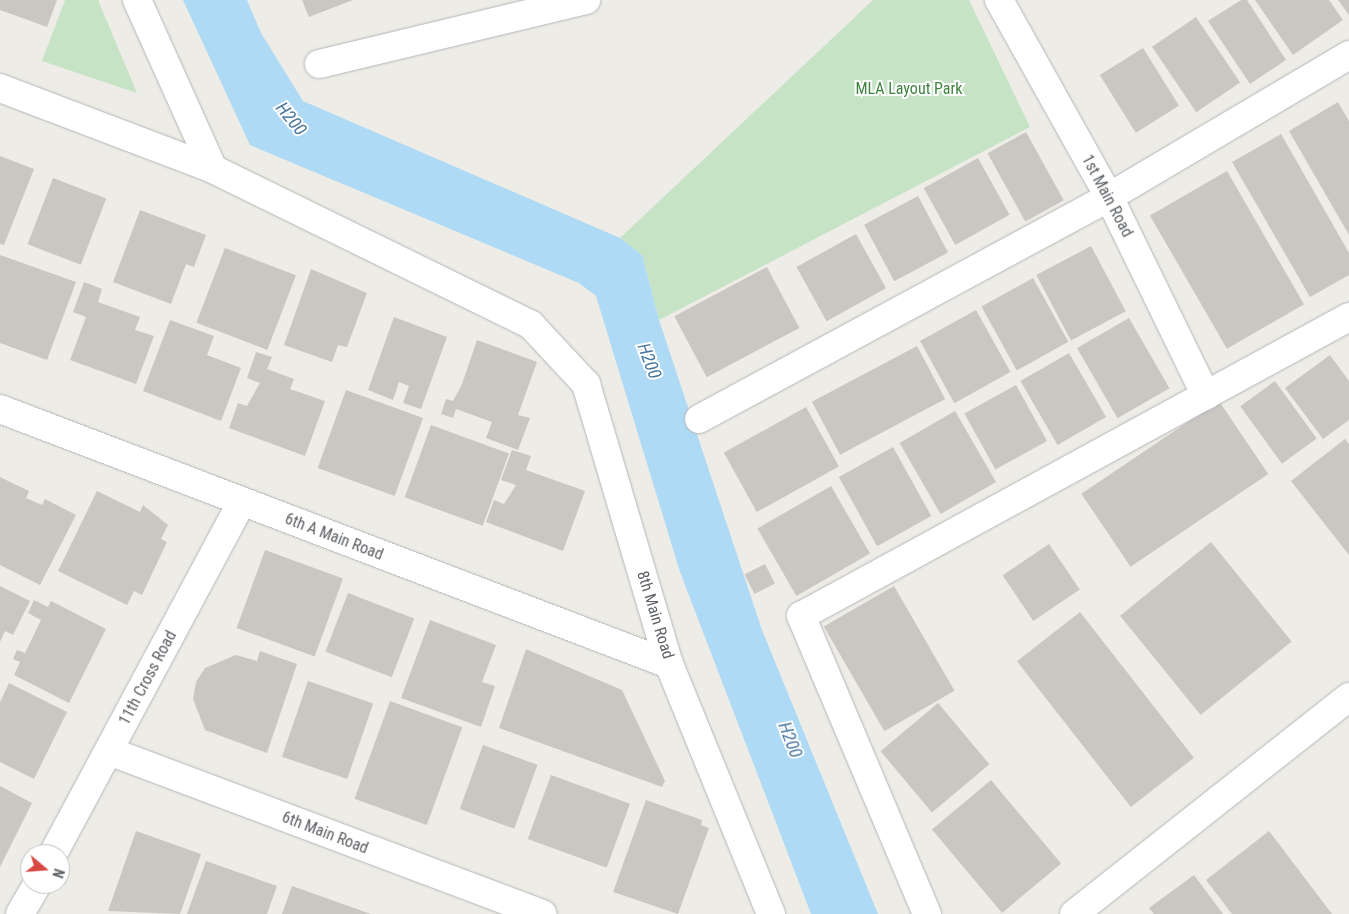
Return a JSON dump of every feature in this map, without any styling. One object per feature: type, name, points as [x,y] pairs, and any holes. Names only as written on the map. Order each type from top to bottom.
[{"type":"street","points":[[137,0],[213,169]]},
{"type":"street","points":[[319,64],[586,0]]},
{"type":"street","name":"1st Main Road","points":[[999,0],[1109,197],[1206,396]]},
{"type":"street","points":[[700,419],[1109,197],[1349,55]]},
{"type":"street","points":[[0,88],[213,169]]},
{"type":"street","name":"8th Main Road","points":[[213,169],[532,325],[586,384],[669,664],[771,914]]},
{"type":"street","points":[[927,914],[801,616],[1347,321]]},
{"type":"street","name":"6th A Main Road","points":[[0,409],[669,664]]},
{"type":"street","name":"11th Cross Road","points":[[58,844],[242,502]]},
{"type":"street","points":[[1074,914],[1349,697]]},
{"type":"street","name":"6th Main Road","points":[[109,751],[542,914]]},
{"type":"street","points":[[20,914],[31,894]]},
{"type":"green space","points":[[65,0],[98,0],[137,93],[42,61]]},
{"type":"green space","name":"MLA Layout Park","points":[[873,0],[969,0],[1030,127],[659,320],[642,255],[620,238]]},
{"type":"water","name":"H200","points":[[183,0],[247,0],[261,33],[303,101],[620,238],[642,255],[659,320],[762,630],[878,914],[811,914],[680,572],[596,296],[579,283],[250,145]]},
{"type":"building","points":[[0,0],[57,0],[47,27],[0,10]]},
{"type":"building","points":[[302,0],[353,0],[309,17]]},
{"type":"building","points":[[1241,0],[1247,0],[1286,60],[1250,84],[1208,21]]},
{"type":"building","points":[[1255,0],[1329,0],[1343,20],[1293,55]]},
{"type":"building","points":[[1338,0],[1349,0],[1349,15]]},
{"type":"building","points":[[1196,17],[1240,82],[1196,112],[1152,47]]},
{"type":"building","points":[[1143,48],[1179,106],[1136,133],[1100,75]]},
{"type":"building","points":[[1338,102],[1349,121],[1349,235],[1289,131]]},
{"type":"building","points":[[1026,132],[1064,200],[1025,222],[988,153]]},
{"type":"building","points":[[1281,134],[1349,253],[1349,275],[1310,297],[1232,162]]},
{"type":"building","points":[[0,156],[34,169],[4,245],[0,244]]},
{"type":"building","points":[[978,158],[1010,215],[955,245],[924,188]]},
{"type":"building","points":[[1227,171],[1304,304],[1227,349],[1150,216]]},
{"type":"building","points":[[53,178],[106,198],[81,265],[28,244]]},
{"type":"building","points":[[918,196],[948,253],[894,281],[864,225]]},
{"type":"building","points":[[140,210],[206,235],[194,267],[186,264],[171,304],[113,282]]},
{"type":"building","points":[[856,234],[886,288],[827,321],[797,267]]},
{"type":"building","points":[[1091,246],[1126,311],[1071,340],[1036,275]]},
{"type":"building","points":[[225,248],[296,275],[267,350],[196,323]]},
{"type":"building","points":[[0,255],[76,282],[47,360],[0,343]]},
{"type":"building","points":[[767,267],[799,328],[707,377],[674,316]]},
{"type":"building","points":[[311,269],[367,293],[347,347],[338,345],[332,362],[284,345]]},
{"type":"building","points":[[1033,278],[1068,342],[1017,370],[981,307]]},
{"type":"building","points":[[84,282],[102,289],[98,302],[140,317],[135,330],[154,336],[136,384],[70,360],[86,317],[73,312]]},
{"type":"building","points":[[976,310],[1010,372],[954,403],[920,341]]},
{"type":"building","points":[[394,317],[447,337],[421,409],[403,403],[409,386],[399,382],[393,400],[368,390]]},
{"type":"building","points":[[1129,318],[1170,388],[1118,418],[1077,348]]},
{"type":"building","points":[[170,320],[214,336],[207,355],[241,368],[221,421],[143,391]]},
{"type":"building","points":[[477,340],[537,362],[518,415],[530,418],[518,450],[486,438],[492,422],[456,409],[453,418],[441,414],[446,399],[453,401],[462,384]]},
{"type":"building","points":[[917,346],[945,399],[840,455],[812,402]]},
{"type":"building","points":[[256,352],[272,357],[267,369],[294,379],[290,389],[325,401],[305,456],[229,428],[238,403],[247,406],[260,383],[247,378]]},
{"type":"building","points":[[1069,353],[1106,417],[1058,445],[1021,381]]},
{"type":"building","points":[[1330,355],[1349,381],[1349,420],[1323,439],[1285,388]]},
{"type":"building","points":[[1275,381],[1317,438],[1282,464],[1240,406]]},
{"type":"building","points":[[1016,385],[1047,441],[995,470],[964,414]]},
{"type":"building","points":[[346,390],[423,418],[395,496],[318,468]]},
{"type":"building","points":[[1219,401],[1268,474],[1131,567],[1081,494]]},
{"type":"building","points":[[806,407],[839,466],[757,512],[724,453]]},
{"type":"building","points":[[955,411],[996,482],[941,514],[900,443]]},
{"type":"building","points":[[431,425],[509,453],[483,526],[405,497]]},
{"type":"building","points":[[1345,439],[1349,444],[1349,555],[1291,481]]},
{"type":"building","points":[[893,447],[931,516],[877,546],[839,477]]},
{"type":"building","points":[[512,450],[531,456],[526,470],[585,491],[563,551],[486,522],[494,500],[504,504],[516,485],[501,480]]},
{"type":"building","points":[[0,477],[29,491],[26,498],[42,505],[45,499],[76,515],[40,585],[0,565]]},
{"type":"building","points":[[831,486],[870,554],[796,596],[757,528]]},
{"type":"building","points":[[97,491],[140,512],[143,505],[168,525],[161,539],[167,542],[142,595],[134,591],[127,605],[58,571]]},
{"type":"building","points":[[1211,542],[1292,641],[1201,715],[1120,616]]},
{"type":"building","points":[[1049,544],[1080,590],[1033,621],[1003,575]]},
{"type":"building","points":[[265,550],[343,578],[315,656],[237,628]]},
{"type":"building","points":[[765,564],[775,584],[754,594],[745,574]]},
{"type":"building","points":[[0,586],[30,601],[13,635],[5,631],[0,642]]},
{"type":"building","points":[[894,586],[954,691],[884,731],[824,626]]},
{"type":"building","points":[[348,593],[414,618],[392,677],[325,652]]},
{"type":"building","points":[[34,600],[48,607],[51,601],[106,629],[69,703],[14,675],[20,662],[13,659],[17,650],[25,653],[41,620],[28,613]]},
{"type":"building","points":[[1080,612],[1194,758],[1131,807],[1017,661]]},
{"type":"building","points":[[430,620],[496,645],[482,682],[495,686],[481,727],[401,698]]},
{"type":"building","points":[[526,649],[622,690],[665,781],[662,787],[499,728]]},
{"type":"building","points":[[260,651],[297,664],[267,753],[205,730],[193,699],[196,682],[205,668],[236,655],[257,661]]},
{"type":"building","points":[[308,681],[373,703],[347,779],[282,757]]},
{"type":"building","points":[[9,683],[67,712],[34,779],[0,762],[0,702]]},
{"type":"building","points":[[390,701],[462,727],[427,825],[354,799]]},
{"type":"building","points":[[938,703],[989,764],[932,812],[881,751]]},
{"type":"building","points":[[483,745],[538,765],[514,829],[460,809]]},
{"type":"building","points":[[551,775],[630,804],[607,868],[528,839]]},
{"type":"building","points":[[991,780],[1061,863],[1002,913],[932,829]]},
{"type":"building","points":[[0,786],[32,803],[0,867]]},
{"type":"building","points":[[646,800],[702,820],[701,825],[709,828],[678,914],[613,892]]},
{"type":"building","points":[[136,831],[201,854],[180,914],[108,911]]},
{"type":"building","points":[[1269,831],[1332,914],[1232,914],[1206,880]]},
{"type":"building","points":[[206,861],[277,886],[267,914],[187,914]]},
{"type":"building","points":[[1194,875],[1223,914],[1154,914],[1149,908]]},
{"type":"building","points":[[292,886],[371,914],[282,914]]}]
